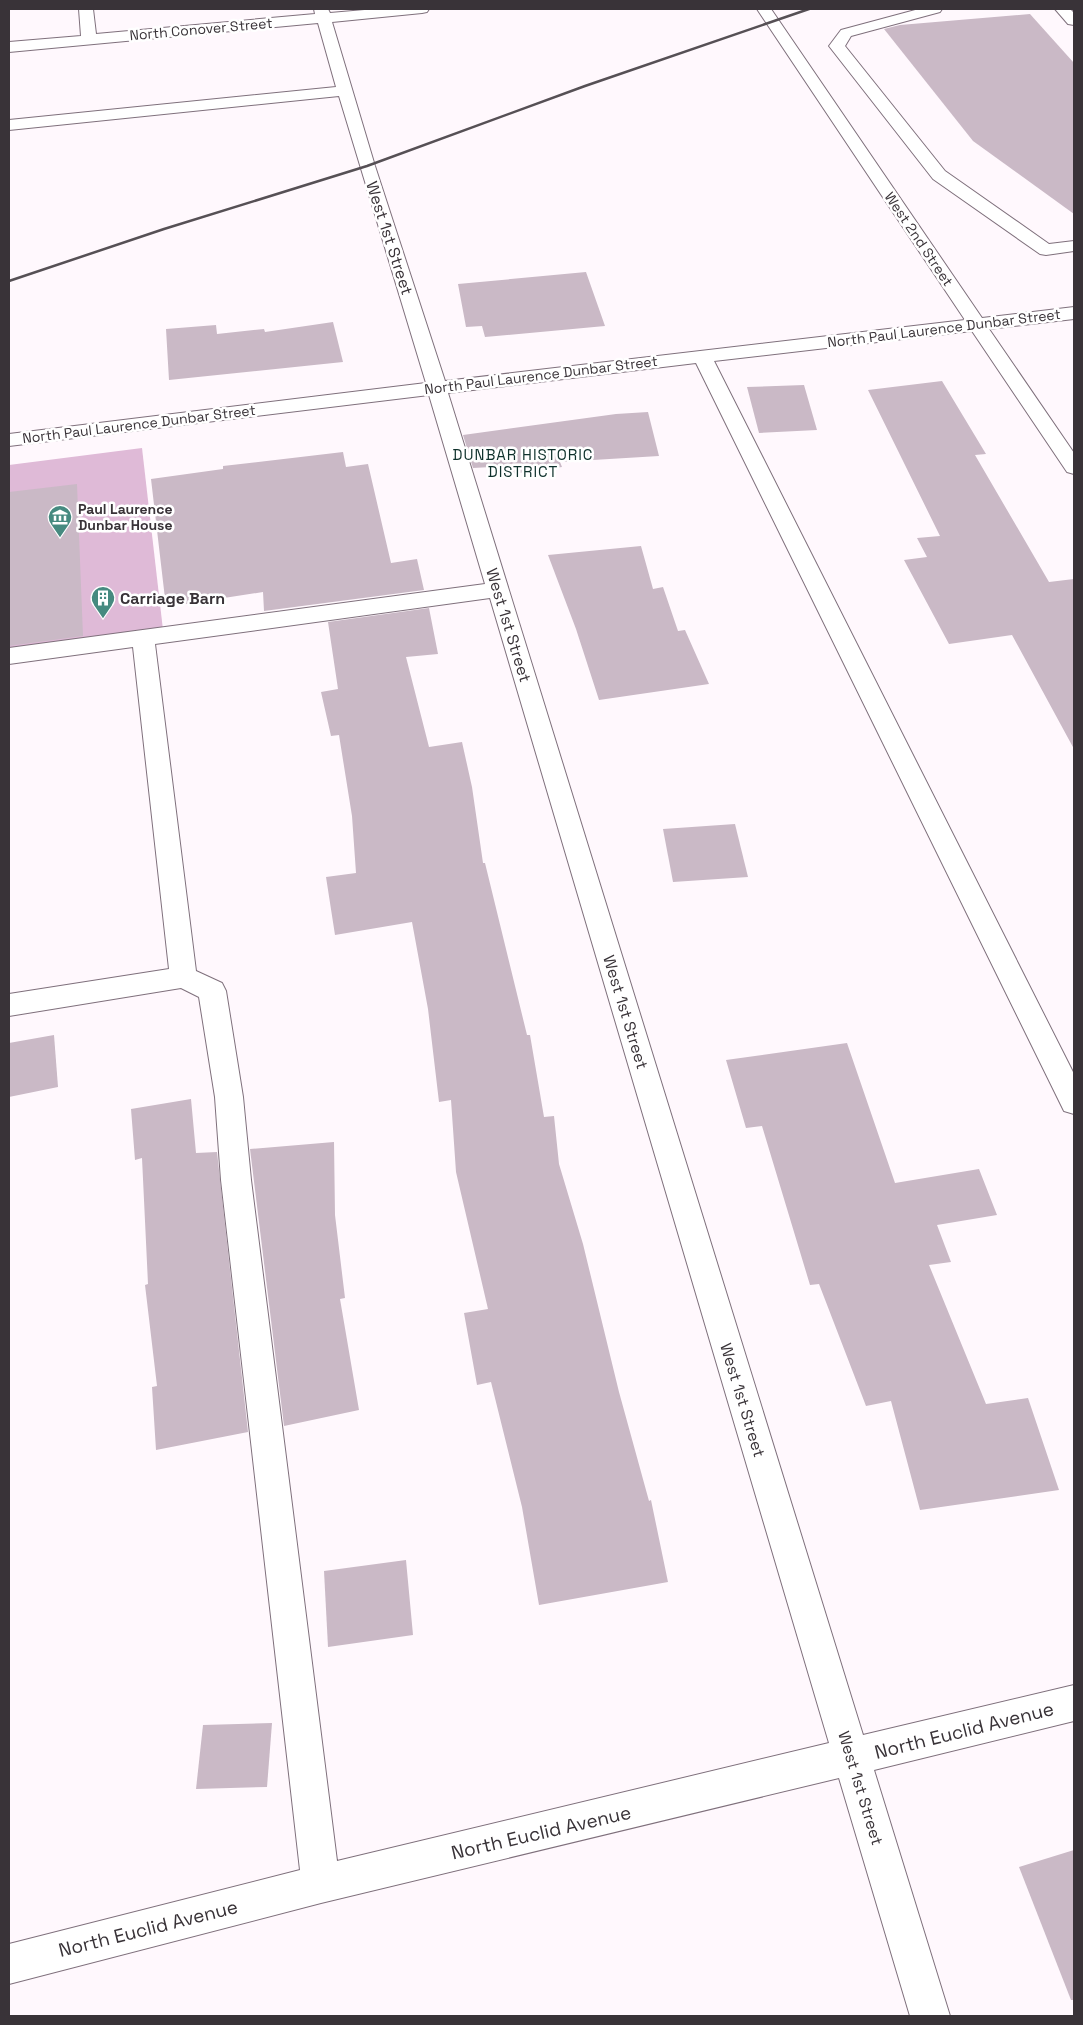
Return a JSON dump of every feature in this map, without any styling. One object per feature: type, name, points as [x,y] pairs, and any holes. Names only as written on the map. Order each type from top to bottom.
[{"type":"street","points":[[86,9],[89,39]]},
{"type":"street","name":"North Conover Street","points":[[9,47],[322,14],[422,9]]},
{"type":"street","name":"West 2nd Street","points":[[764,9],[1074,468]]},
{"type":"street","points":[[838,46],[846,33],[935,9]]},
{"type":"street","points":[[1062,9],[1074,21]]},
{"type":"street","name":"West 1st Street","points":[[322,14],[930,2016]]},
{"type":"street","points":[[794,52],[838,46]]},
{"type":"street","points":[[838,46],[939,174],[1046,250],[1074,246]]},
{"type":"street","points":[[9,125],[345,90]]},
{"type":"street","name":"North Paul Laurence Dunbar Street","points":[[9,440],[1074,313]]},
{"type":"street","points":[[702,357],[1074,1102]]},
{"type":"street","points":[[9,656],[498,590]]},
{"type":"street","points":[[143,638],[183,977]]},
{"type":"street","points":[[9,1005],[183,977],[212,991],[229,1098],[236,1180],[321,1884]]},
{"type":"street","name":"North Euclid Avenue","points":[[9,1964],[321,1884],[1074,1703]]},
{"type":"shaded area","points":[[142,448],[163,630],[9,650],[9,465]]},
{"type":"building","points":[[1030,14],[1074,63],[1074,214],[973,141],[884,29],[900,25]]},
{"type":"building","points":[[586,272],[605,326],[485,337],[482,326],[466,327],[458,284]]},
{"type":"building","points":[[333,322],[343,362],[169,380],[166,329],[216,325],[217,334],[264,329],[265,332]]},
{"type":"building","points":[[942,381],[986,454],[975,455],[1049,582],[1074,579],[1074,749],[1012,635],[949,644],[904,560],[927,557],[917,538],[940,536],[868,390]]},
{"type":"building","points":[[804,385],[817,430],[759,433],[747,387]]},
{"type":"building","points":[[648,412],[659,456],[560,462],[562,467],[512,474],[509,466],[473,468],[463,435],[616,414]]},
{"type":"building","points":[[343,452],[346,467],[368,464],[391,563],[417,559],[424,590],[264,611],[263,592],[166,607],[151,479],[223,469],[223,466]]},
{"type":"building","points":[[77,484],[83,636],[9,646],[9,492]]},
{"type":"building","points":[[641,546],[653,589],[663,587],[678,631],[685,630],[709,684],[599,700],[576,629],[548,555]]},
{"type":"building","points":[[429,608],[438,654],[406,657],[429,747],[462,742],[472,787],[483,863],[485,863],[527,1035],[530,1035],[544,1117],[554,1116],[559,1164],[583,1244],[619,1392],[649,1501],[651,1500],[668,1582],[539,1605],[522,1507],[491,1382],[477,1385],[464,1313],[488,1309],[456,1172],[451,1100],[439,1102],[428,1009],[412,922],[335,935],[326,877],[356,873],[352,816],[339,735],[331,736],[321,692],[338,689],[328,622]]},
{"type":"building","points":[[735,824],[748,877],[673,882],[663,829]]},
{"type":"building","points":[[54,1035],[58,1087],[9,1097],[9,1043]]},
{"type":"building","points":[[847,1043],[895,1183],[979,1169],[997,1215],[937,1225],[951,1262],[929,1265],[986,1404],[1028,1398],[1059,1490],[920,1510],[891,1401],[866,1406],[819,1284],[810,1285],[762,1126],[746,1128],[726,1060]]},
{"type":"building","points":[[191,1099],[196,1153],[217,1152],[248,1432],[156,1450],[152,1387],[157,1386],[145,1285],[148,1284],[142,1158],[135,1160],[131,1109]]},
{"type":"building","points":[[334,1142],[335,1215],[345,1298],[340,1299],[359,1410],[284,1426],[250,1149]]},
{"type":"building","points":[[406,1560],[413,1635],[328,1647],[324,1571]]},
{"type":"building","points":[[272,1723],[267,1787],[196,1789],[203,1725]]},
{"type":"building","points":[[1074,1850],[1074,2000],[1071,2000],[1019,1867]]},
{"type":"railway","points":[[9,281],[164,229],[367,166],[585,86],[809,9]]},
{"type":"place","name":"Paul Laurence Dunbar House","points":[[60,538]]},
{"type":"place","name":"Carriage Barn","points":[[103,619]]},
{"type":"district","name":"DUNBAR HISTORIC DISTRICT","points":[[523,464]]}]
